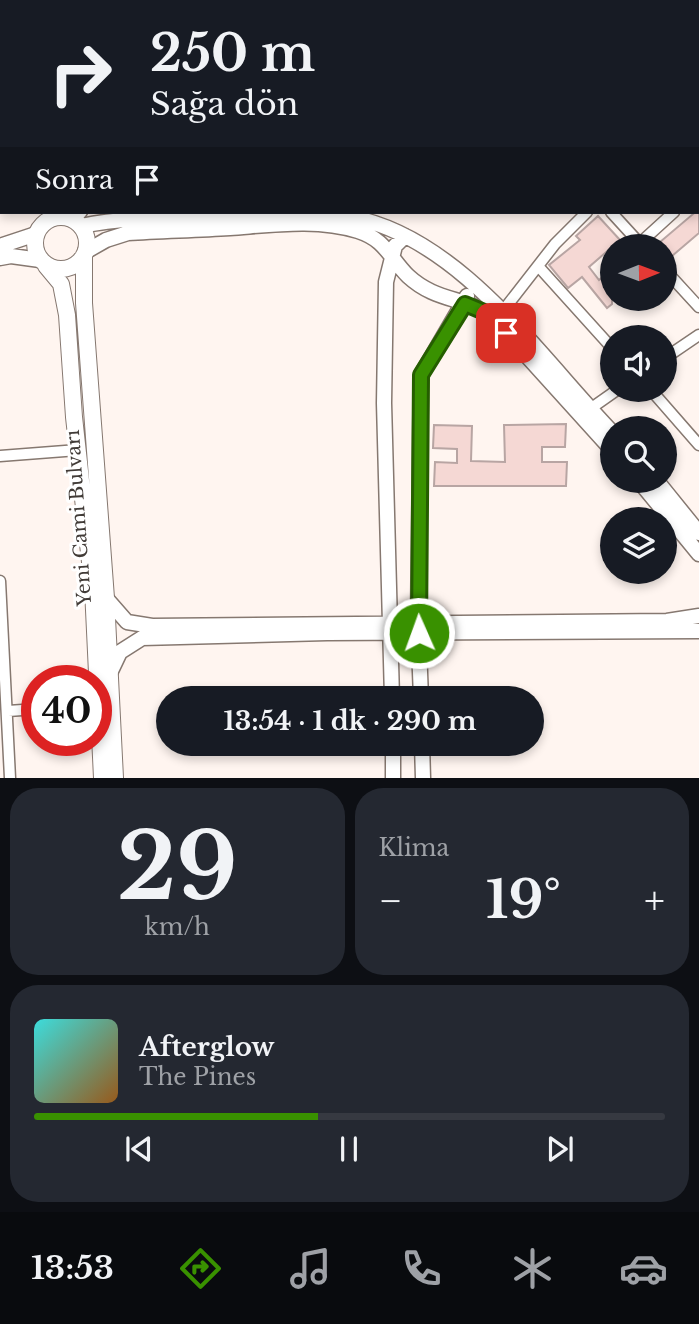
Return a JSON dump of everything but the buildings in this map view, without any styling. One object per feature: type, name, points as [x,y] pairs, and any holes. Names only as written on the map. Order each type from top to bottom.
[{"type":"main road","points":[[54,218],[75,218],[86,238],[85,253],[80,262],[63,270],[43,263],[36,252],[39,224],[54,218]]},
{"type":"main road","name":"Yeni Cami Bulvarı","points":[[85,253],[84,303],[109,665]]},
{"type":"main road","name":"Yeni Cami Bulvarı","points":[[43,263],[61,284],[65,299],[93,589],[96,665]]},
{"type":"main road","name":"Yeni Cami Bulvarı","points":[[112,716],[115,778]]},
{"type":"main road","name":"Yeni Cami Bulvarı","points":[[100,756],[102,778]]},
{"type":"street","points":[[75,218],[130,220],[266,214]]},
{"type":"street","points":[[304,214],[351,217],[405,236],[453,264],[502,312],[600,419]]},
{"type":"street","points":[[502,312],[538,266],[585,214]]},
{"type":"street","points":[[613,214],[632,234]]},
{"type":"street","points":[[653,234],[672,214]]},
{"type":"street","points":[[85,253],[106,240],[128,233],[290,223],[356,230],[374,238],[410,277],[428,290],[443,299],[489,314],[600,437]]},
{"type":"street","points":[[0,246],[39,224]]},
{"type":"street","points":[[392,686],[384,403],[386,282],[391,254],[405,236]]},
{"type":"street","points":[[0,258],[43,263]]},
{"type":"street","points":[[538,266],[600,335]]},
{"type":"street","points":[[421,686],[421,375],[465,304],[472,281]]},
{"type":"street","points":[[677,283],[699,307]]},
{"type":"street","points":[[677,350],[699,335]]},
{"type":"street","points":[[590,409],[600,402]]},
{"type":"street","points":[[661,402],[699,445]]},
{"type":"street","points":[[0,456],[78,450]]},
{"type":"street","points":[[649,493],[699,554]]},
{"type":"street","points":[[667,493],[699,533]]},
{"type":"street","points":[[0,581],[10,778]]},
{"type":"street","points":[[106,598],[120,617],[137,625],[699,631]]},
{"type":"street","points":[[419,627],[667,621],[699,616]]},
{"type":"street","points":[[112,670],[120,652],[142,638],[390,627]]},
{"type":"street","points":[[8,711],[21,710]]},
{"type":"street","points":[[393,756],[393,778]]},
{"type":"street","points":[[422,756],[423,778]]},
{"type":"route","points":[[419,633],[421,375],[432,353],[465,304],[476,306],[489,314],[506,333]]}]
